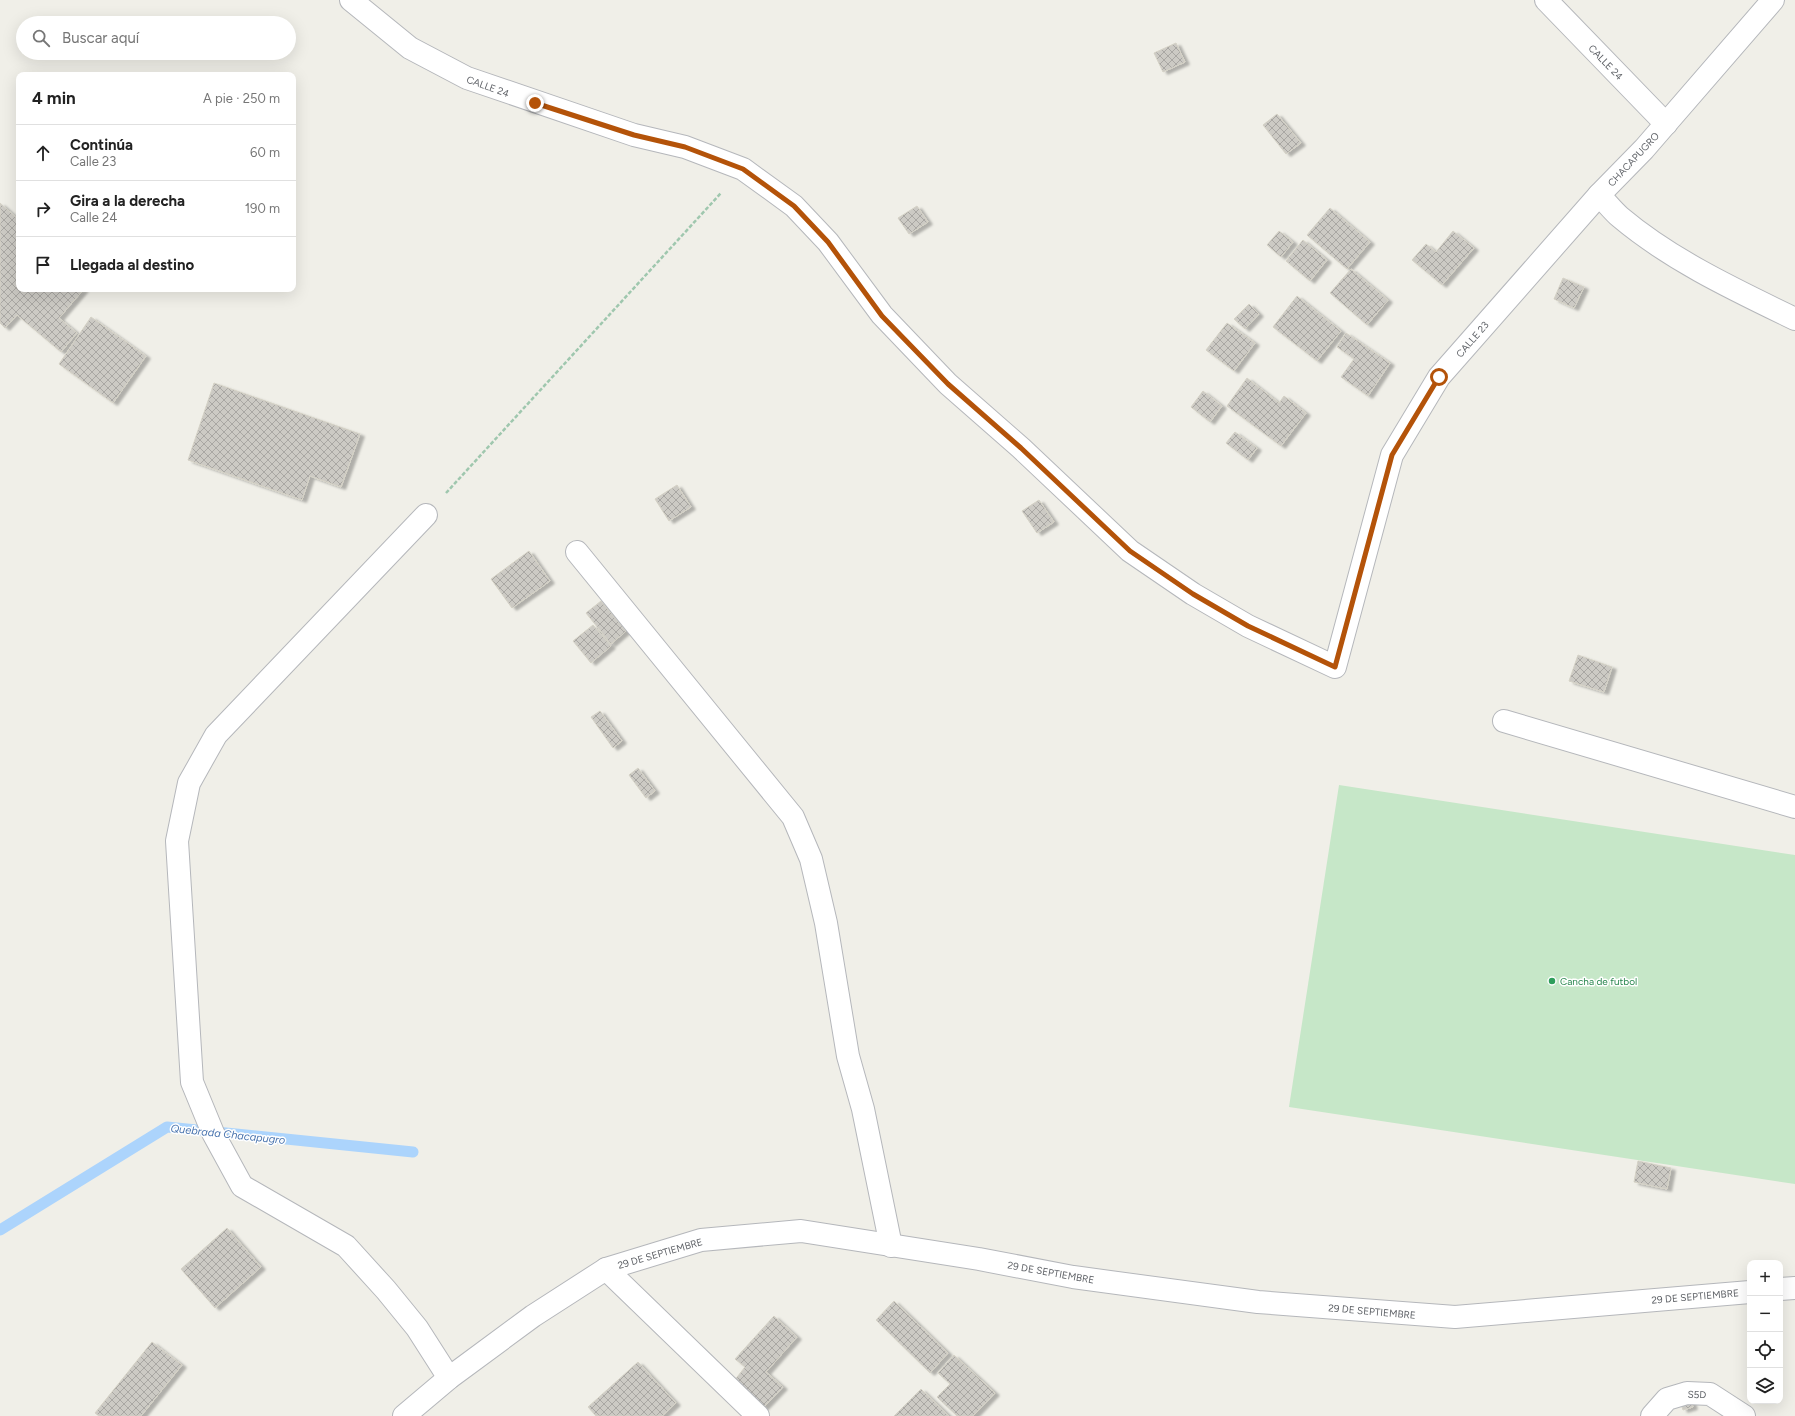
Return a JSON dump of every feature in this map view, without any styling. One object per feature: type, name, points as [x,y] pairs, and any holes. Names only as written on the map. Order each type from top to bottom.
[{"type":"street","name":"CALLE 24","points":[[351,0],[410,48],[467,78],[634,135],[685,147],[743,169],[794,206],[828,242],[882,316],[948,384],[1021,448],[1130,551],[1193,594],[1248,626],[1335,667]]},
{"type":"street","name":"CALLE 24","points":[[1546,0],[1666,124]]},
{"type":"street","name":"CHACAPUGRO","points":[[1772,0],[1666,124],[1599,195],[1620,217],[1666,250],[1734,290],[1795,319]]},
{"type":"street","name":"CALLE 23","points":[[1335,667],[1392,455],[1439,377],[1599,195]]},
{"type":"street","points":[[426,515],[216,735],[189,783],[177,841],[192,1082],[213,1133],[242,1186],[346,1246],[386,1290],[417,1328],[449,1378]]},
{"type":"street","points":[[577,552],[793,817],[811,860],[826,922],[848,1056],[863,1109],[891,1246]]},
{"type":"street","points":[[1504,721],[1795,807]]},
{"type":"street","name":"29 DE SEPTIEMBRE","points":[[404,1416],[449,1378],[533,1316],[606,1269],[701,1240],[800,1230],[891,1246],[979,1259],[1073,1277],[1258,1302],[1455,1317],[1747,1292]]},
{"type":"street","points":[[606,1269],[758,1416]]},
{"type":"street","points":[[1783,1289],[1795,1288]]},
{"type":"street","name":"S5D","points":[[1652,1416],[1667,1398],[1687,1393],[1710,1394],[1744,1416]]},
{"type":"path","points":[[426,515],[743,169]]},
{"type":"green space","name":"Cancha de futbol","points":[[1339,785],[1795,855],[1795,1184],[1289,1107]]},
{"type":"building","points":[[1176,43],[1185,62],[1163,72],[1154,53]]},
{"type":"building","points":[[1277,114],[1301,143],[1286,154],[1263,125]]},
{"type":"building","points":[[0,203],[16,217],[16,292],[81,292],[59,318],[77,333],[61,352],[17,315],[5,328],[0,323]]},
{"type":"building","points":[[917,206],[928,222],[909,234],[898,218]]},
{"type":"building","points":[[1330,208],[1370,242],[1347,269],[1307,235]]},
{"type":"building","points":[[1279,231],[1293,242],[1281,257],[1267,245]]},
{"type":"building","points":[[1453,231],[1474,248],[1442,285],[1412,260],[1426,244],[1436,252]]},
{"type":"building","points":[[1303,240],[1327,260],[1310,281],[1286,261]]},
{"type":"building","points":[[1351,269],[1388,300],[1367,325],[1330,293]]},
{"type":"building","points":[[1563,278],[1584,287],[1574,308],[1554,299]]},
{"type":"building","points":[[1297,296],[1341,331],[1317,361],[1273,327]]},
{"type":"building","points":[[1249,304],[1259,314],[1245,329],[1234,319]]},
{"type":"building","points":[[91,317],[146,356],[113,403],[59,364]]},
{"type":"building","points":[[1227,323],[1255,343],[1234,371],[1206,350]]},
{"type":"building","points":[[1346,333],[1390,363],[1368,396],[1341,377],[1354,359],[1337,347]]},
{"type":"building","points":[[1247,378],[1279,403],[1284,396],[1306,413],[1281,446],[1227,406]]},
{"type":"building","points":[[214,383],[360,434],[341,487],[310,476],[302,500],[188,460]]},
{"type":"building","points":[[1203,391],[1222,406],[1210,422],[1191,407]]},
{"type":"building","points":[[1235,432],[1257,448],[1248,460],[1226,443]]},
{"type":"building","points":[[677,485],[691,507],[669,521],[655,499]]},
{"type":"building","points":[[1039,500],[1054,522],[1037,533],[1022,511]]},
{"type":"building","points":[[529,551],[550,581],[512,608],[491,579]]},
{"type":"building","points":[[601,601],[626,631],[611,644],[586,613]]},
{"type":"building","points":[[593,625],[611,646],[591,663],[573,641]]},
{"type":"building","points":[[1578,655],[1612,667],[1604,692],[1569,681]]},
{"type":"building","points":[[600,711],[622,741],[613,748],[591,717]]},
{"type":"building","points":[[638,768],[655,791],[646,798],[629,775]]},
{"type":"building","points":[[1638,1161],[1671,1168],[1667,1189],[1634,1182]]},
{"type":"building","points":[[227,1228],[261,1267],[215,1308],[181,1269]]},
{"type":"building","points":[[894,1301],[948,1353],[930,1373],[876,1320]]},
{"type":"building","points":[[774,1316],[797,1337],[766,1372],[783,1387],[763,1408],[734,1381],[745,1367],[735,1359]]},
{"type":"building","points":[[152,1342],[182,1365],[141,1416],[99,1416],[95,1413]]},
{"type":"building","points":[[954,1355],[995,1393],[973,1416],[957,1416],[937,1397],[950,1384],[938,1373]]},
{"type":"building","points":[[638,1362],[676,1403],[662,1416],[596,1416],[588,1407]]},
{"type":"building","points":[[921,1389],[949,1416],[894,1416]]},
{"type":"building","points":[[1689,1394],[1693,1407],[1683,1410],[1679,1398]]},
{"type":"waterway","name":"Quebrada Chacapugro","points":[[0,1230],[167,1127],[413,1152]]},
{"type":"place","name":"Cancha de futbol","points":[[1552,981]]},
{"type":"route","points":[[535,103],[634,135],[685,147],[743,169],[794,206],[828,242],[882,316],[948,384],[1021,448],[1130,551],[1193,594],[1248,626],[1335,667],[1392,455],[1439,377]]}]
